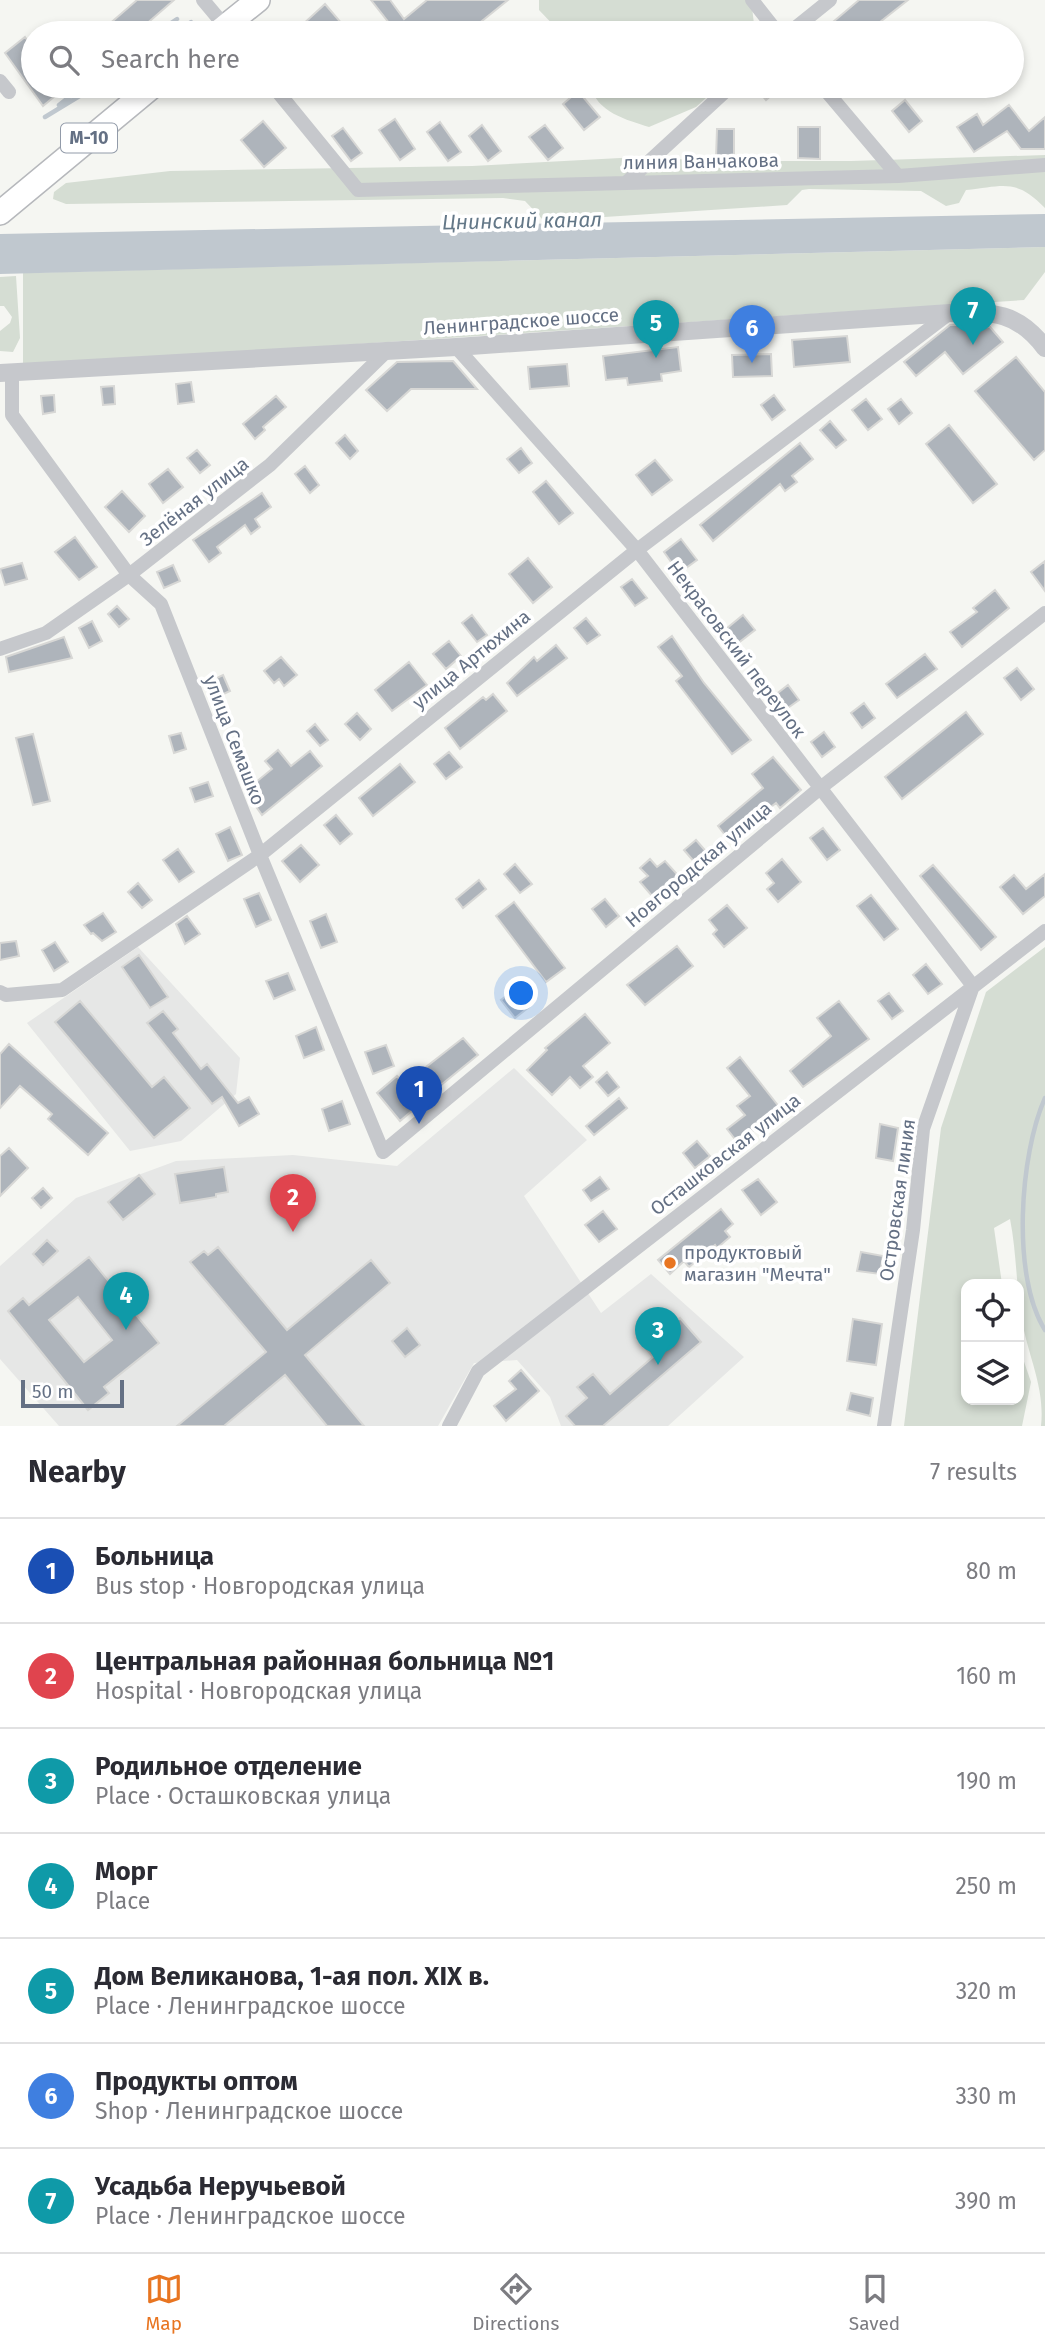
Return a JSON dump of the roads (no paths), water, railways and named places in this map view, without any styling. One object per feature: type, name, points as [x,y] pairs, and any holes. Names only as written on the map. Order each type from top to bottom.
[{"type":"highway","points":[[235,21],[258,0]]},
{"type":"highway","name":"М-10","points":[[0,213],[138,98]]},
{"type":"street","points":[[203,0],[217,21]]},
{"type":"street","points":[[752,0],[769,21]]},
{"type":"street","points":[[804,21],[830,0]]},
{"type":"street","name":"линия Ванчакова","points":[[283,98],[358,190],[898,176],[1045,165]]},
{"type":"street","points":[[627,182],[718,98]]},
{"type":"street","points":[[832,98],[898,176]]},
{"type":"street","name":"Ленинградское шоссе","points":[[6,373],[456,347],[950,313],[1008,316],[1041,342]]},
{"type":"street","name":"улица Артюхина","points":[[0,992],[6,995],[62,990],[260,855],[637,550],[950,313]]},
{"type":"street","name":"Некрасовский переулок","points":[[456,347],[637,550],[973,986]]},
{"type":"street","name":"Зелёная улица","points":[[0,649],[46,633],[129,575],[270,465],[388,349]]},
{"type":"street","name":"улица Семашко","points":[[6,373],[12,415],[129,575],[161,604],[260,855],[383,1153]]},
{"type":"street","name":"Новгородская улица","points":[[383,1153],[819,789],[1045,613]]},
{"type":"street","name":"Осташковская улица","points":[[449,1426],[478,1371],[1045,931]]},
{"type":"street","name":"Островская линия","points":[[884,1426],[913,1230],[923,1129],[973,986]]},
{"type":"waterway","points":[[59,105],[68,98]]},
{"type":"waterway","points":[[45,117],[76,98]]},
{"type":"waterway","points":[[1045,1098],[1030,1150],[1023,1215],[1027,1279],[1034,1307],[1045,1330]]},
{"type":"place","name":"Усадьба Неручьевой","points":[[973,345]]},
{"type":"place","name":"Дом Великанова, 1-ая пол. XIX в.","points":[[656,358]]},
{"type":"place","name":"Продукты оптом","points":[[752,363]]},
{"type":"place","name":"Больница","points":[[419,1124]]},
{"type":"place","name":"Центральная районная больница №1","points":[[293,1232]]},
{"type":"place","name":"продуктовый магазин \"Мечта\"","points":[[670,1263]]},
{"type":"place","name":"Морг","points":[[126,1330]]},
{"type":"place","name":"Родильное отделение","points":[[658,1365]]},
{"type":"water label","name":"Цнинский канал","points":[[522,221]]}]
